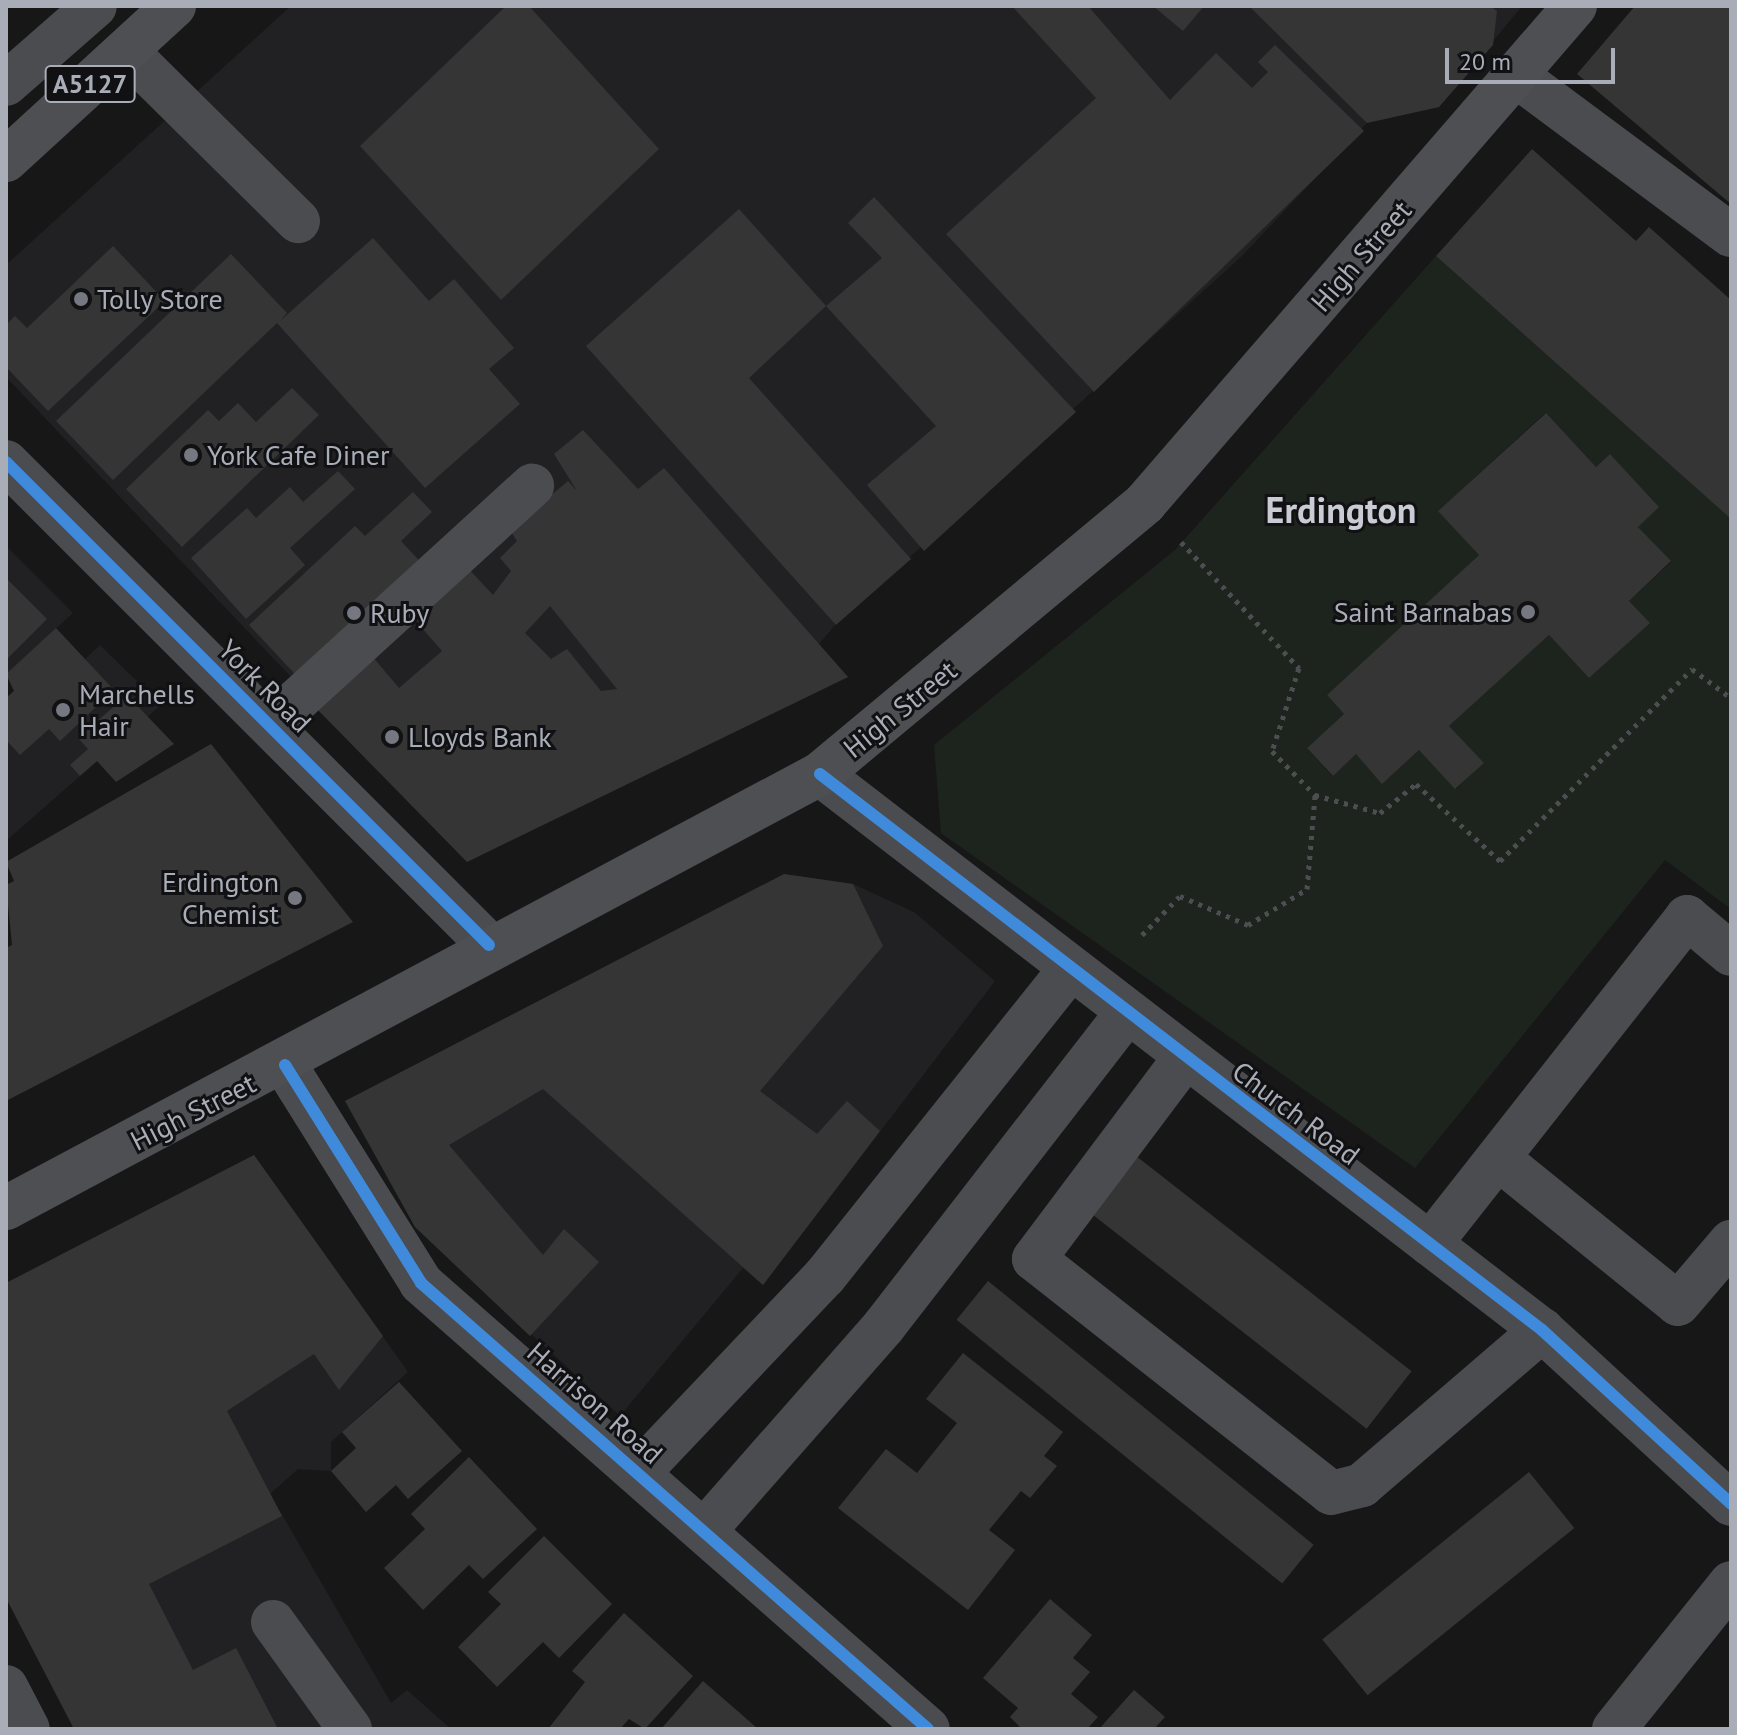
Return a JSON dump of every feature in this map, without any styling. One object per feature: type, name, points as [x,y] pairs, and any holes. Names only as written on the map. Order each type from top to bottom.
[{"type":"main road","name":"A5127","points":[[6,160],[174,6]]},
{"type":"main road","name":"High Street","points":[[6,1208],[285,1065],[489,945],[820,774],[1145,503],[1518,77],[1575,6]]},
{"type":"street","points":[[6,84],[95,6]]},
{"type":"street","points":[[126,51],[298,221]]},
{"type":"street","points":[[1518,77],[1731,235]]},
{"type":"street","name":"York Road","points":[[6,462],[489,945]]},
{"type":"street","points":[[270,725],[532,486]]},
{"type":"street","name":"Church Road","points":[[820,774],[1184,1059],[1542,1330],[1731,1504]]},
{"type":"street","points":[[1430,1244],[1687,917],[1731,954]]},
{"type":"street","points":[[638,1473],[825,1276],[1070,969]]},
{"type":"street","points":[[704,1531],[884,1326],[1126,1014]]},
{"type":"street","points":[[1184,1059],[1034,1259],[1331,1493],[1362,1485],[1542,1330]]},
{"type":"street","name":"Harrison Road","points":[[285,1065],[421,1283],[928,1729]]},
{"type":"street","points":[[1499,1159],[1678,1304],[1731,1242]]},
{"type":"street","points":[[1614,1729],[1731,1583]]},
{"type":"street","points":[[273,1622],[350,1729]]},
{"type":"street","points":[[6,1687],[28,1729]]},
{"type":"path","points":[[1145,503],[1299,668],[1272,751],[1315,795],[1380,813],[1416,784],[1500,861],[1692,669],[1731,698]]},
{"type":"path","points":[[1142,935],[1180,896],[1248,925],[1307,889],[1315,795]]},
{"type":"shaded area","points":[[291,6],[1522,6],[1439,107],[1367,123],[1242,256],[836,624],[819,644],[848,677],[467,862],[6,377],[6,265]]},
{"type":"shaded area","points":[[1436,256],[1731,519],[1731,909],[1665,860],[1415,1168],[941,833],[934,745],[1175,550]],"holes":[[[1545,413],[1596,467],[1610,454],[1658,506],[1638,527],[1671,562],[1629,601],[1649,623],[1589,678],[1549,635],[1449,726],[1483,763],[1456,789],[1419,750],[1383,783],[1356,754],[1332,776],[1307,748],[1344,714],[1327,695],[1479,555],[1439,510]]]},
{"type":"shaded area","points":[[6,546],[73,613],[6,674]]},
{"type":"shaded area","points":[[100,645],[161,705],[6,841],[6,733]]},
{"type":"shaded area","points":[[784,874],[853,884],[914,912],[995,981],[763,1285],[743,1268],[620,1416],[415,1227],[345,1101]]},
{"type":"shaded area","points":[[254,1155],[408,1372],[331,1442],[331,1471],[298,1469],[270,1494],[391,1703],[407,1690],[451,1729],[74,1729],[6,1598],[6,1283]]},
{"type":"building","points":[[506,6],[529,6],[659,149],[501,300],[360,146]]},
{"type":"building","points":[[1012,6],[1088,6],[1170,100],[1216,53],[1252,88],[1268,72],[1258,62],[1275,45],[1364,131],[1094,392],[946,234],[1096,98]]},
{"type":"building","points":[[1153,6],[1204,6],[1183,31]]},
{"type":"building","points":[[1249,6],[1490,6],[1497,11],[1493,45],[1439,107],[1367,123]]},
{"type":"building","points":[[1635,6],[1731,6],[1731,204],[1577,74]]},
{"type":"building","points":[[1532,149],[1636,241],[1649,227],[1731,300],[1731,519],[1436,256]]},
{"type":"building","points":[[874,197],[1076,412],[924,551],[867,485],[936,426],[826,306],[882,258],[848,223]]},
{"type":"building","points":[[739,209],[826,306],[749,378],[911,559],[836,625],[586,346]]},
{"type":"building","points":[[373,238],[429,301],[454,279],[514,348],[489,369],[520,404],[425,488],[277,323],[113,480],[56,421],[231,254],[287,313],[280,321]]},
{"type":"building","points":[[113,246],[165,301],[48,411],[6,367],[6,325],[15,316],[27,328]]},
{"type":"building","points":[[292,388],[319,415],[182,547],[126,489],[208,410],[219,421],[238,403],[256,422]]},
{"type":"building","name":"Saint Barnabas","points":[[1546,413],[1596,467],[1610,454],[1659,507],[1638,527],[1671,561],[1629,601],[1650,623],[1589,678],[1549,635],[1449,726],[1484,763],[1455,789],[1419,750],[1382,784],[1356,754],[1333,776],[1307,748],[1344,714],[1327,695],[1479,555],[1438,511]]},
{"type":"building","points":[[583,430],[638,489],[664,468],[848,677],[467,862],[317,709],[372,656],[399,688],[442,651],[415,620],[467,567],[493,595],[511,571],[500,558],[517,541],[510,530],[568,481],[577,491],[554,454]],"holes":[[[550,606],[617,689],[601,691],[567,649],[551,659],[525,633]]]},
{"type":"building","points":[[338,471],[355,489],[290,548],[305,565],[246,619],[191,558],[247,508],[256,518],[290,487],[303,502]]},
{"type":"building","points":[[413,492],[432,512],[401,541],[429,571],[306,686],[249,625],[355,526],[365,536]]},
{"type":"building","points":[[6,578],[47,619],[6,660]]},
{"type":"building","points":[[56,628],[114,690],[60,741],[49,729],[20,755],[6,740],[6,698],[14,691],[6,674]]},
{"type":"building","points":[[127,695],[174,744],[116,782],[97,761],[80,776],[70,765],[88,749],[78,738]]},
{"type":"building","points":[[211,744],[353,922],[6,1101],[6,948],[12,945],[6,885],[14,881],[6,862]]},
{"type":"building","points":[[784,874],[853,884],[883,946],[760,1091],[817,1134],[847,1101],[880,1131],[763,1285],[543,1089],[449,1145],[543,1255],[564,1229],[599,1262],[530,1336],[415,1227],[345,1101]]},
{"type":"building","points":[[1131,1152],[1412,1371],[1367,1429],[1086,1210]]},
{"type":"building","points":[[254,1155],[383,1336],[339,1390],[314,1354],[227,1411],[282,1516],[149,1584],[193,1670],[236,1648],[278,1729],[74,1729],[6,1598],[6,1283]]},
{"type":"building","points":[[988,1281],[1314,1545],[1282,1584],[957,1320]]},
{"type":"building","points":[[963,1353],[1063,1432],[1044,1456],[1057,1466],[1030,1498],[1021,1491],[989,1530],[1015,1550],[968,1610],[838,1508],[886,1449],[917,1473],[957,1423],[926,1399]]},
{"type":"building","points":[[399,1382],[462,1451],[408,1499],[396,1485],[366,1512],[331,1471],[356,1448],[342,1432]]},
{"type":"building","points":[[469,1457],[537,1529],[483,1579],[469,1565],[423,1610],[384,1568],[425,1529],[411,1514]]},
{"type":"building","points":[[1529,1472],[1574,1528],[1368,1695],[1322,1639]]},
{"type":"building","points":[[544,1536],[612,1604],[559,1658],[543,1642],[497,1687],[458,1647],[501,1604],[488,1592]]},
{"type":"building","points":[[1050,1599],[1092,1635],[1073,1658],[1090,1672],[1071,1694],[1098,1717],[1087,1729],[1022,1729],[1010,1717],[1018,1708],[983,1678]]},
{"type":"building","points":[[624,1613],[693,1676],[645,1729],[629,1719],[620,1729],[548,1729],[585,1682],[572,1671]]},
{"type":"building","points":[[703,1681],[741,1714],[758,1729],[661,1729]]},
{"type":"building","points":[[1134,1690],[1165,1717],[1154,1729],[1099,1729]]},
{"type":"cycle path","points":[[6,462],[489,945]]},
{"type":"cycle path","points":[[820,774],[1542,1330],[1731,1504]]},
{"type":"cycle path","points":[[285,1065],[421,1283],[928,1729]]},
{"type":"place","name":"Tolly Store","points":[[81,299]]},
{"type":"place","name":"York Cafe Diner","points":[[191,455]]},
{"type":"place","name":"Saint Barnabas","points":[[1528,612]]},
{"type":"place","name":"Ruby","points":[[354,613]]},
{"type":"place","name":"Marchells Hair","points":[[63,710]]},
{"type":"place","name":"Lloyds Bank","points":[[392,737]]},
{"type":"place","name":"Erdington Chemist","points":[[295,898]]},
{"type":"district","name":"Erdington","points":[[1341,510]]}]
